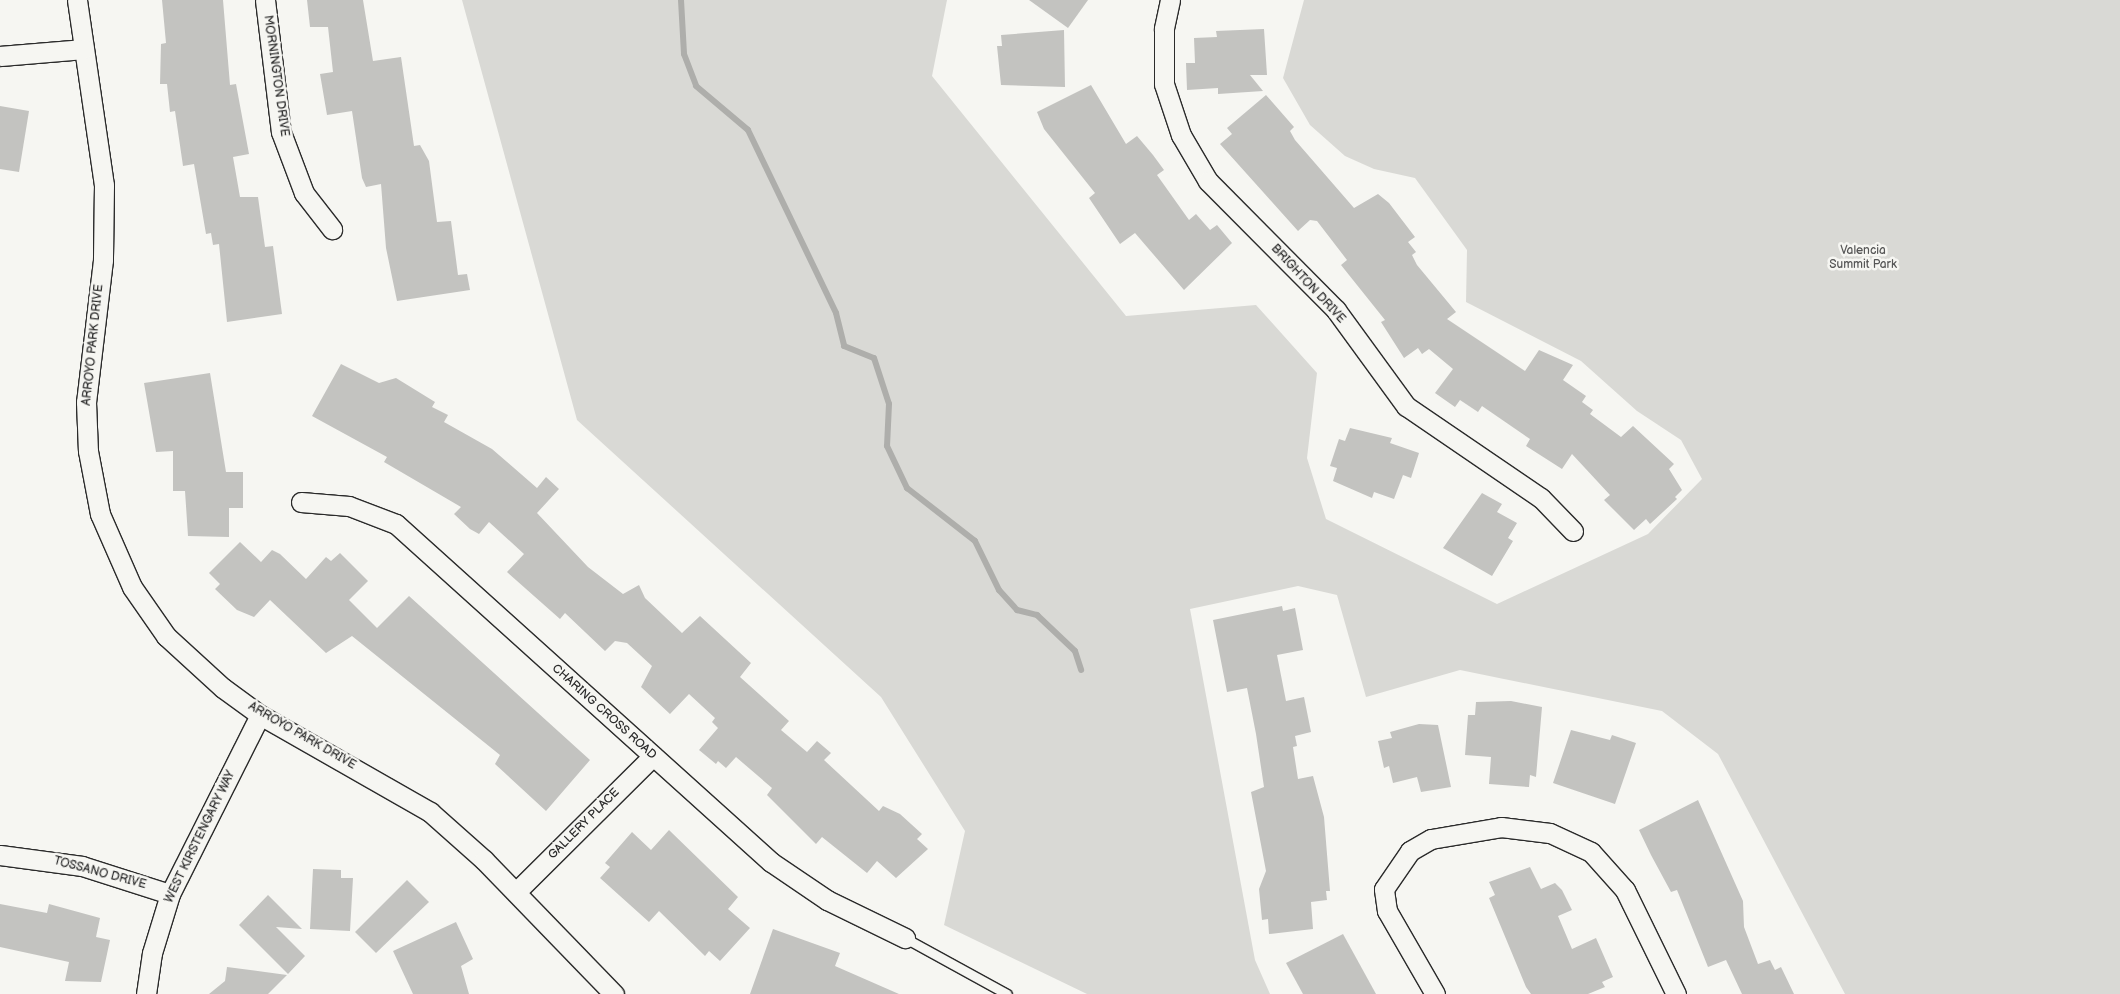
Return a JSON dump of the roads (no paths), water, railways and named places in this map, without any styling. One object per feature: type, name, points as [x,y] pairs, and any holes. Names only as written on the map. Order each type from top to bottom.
[{"type":"street","name":"ARROYO PARK DRIVE","points":[[77,0],[104,186],[103,260],[86,402],[88,451],[100,514],[132,587],[166,636],[223,688],[260,714],[430,812],[516,892],[614,994]]},
{"type":"street","name":"MORNINGTON DRIVE","points":[[265,0],[281,132],[304,193],[332,229]]},
{"type":"street","name":"BRIGHTON DRIVE","points":[[1170,0],[1164,29],[1164,84],[1181,135],[1208,181],[1336,310],[1406,406],[1541,498],[1573,531]]},
{"type":"street","points":[[0,56],[84,50]]},
{"type":"street","name":"CHARING CROSS ROAD","points":[[301,502],[349,506],[396,524],[771,862],[827,900],[905,938]]},
{"type":"street","name":"WEST KIRSTENGARY WAY","points":[[146,994],[152,953],[170,894],[260,714]]},
{"type":"street","name":"GALLERY PLACE","points":[[516,892],[653,756]]},
{"type":"street","points":[[1435,994],[1388,911],[1384,889],[1410,851],[1432,839],[1501,827],[1550,833],[1591,852],[1625,890],[1676,994]]},
{"type":"street","name":"TOSSANO DRIVE","points":[[0,855],[82,866],[170,894]]},
{"type":"lane","points":[[905,938],[1007,994]]},
{"type":"waterway","points":[[681,0],[684,54],[696,86],[748,130],[836,313],[844,346],[874,358],[889,404],[887,446],[907,488],[975,541],[999,590],[1017,610],[1037,615],[1075,651],[1081,670]]},
{"type":"park label","name":"Valencia Summit Park","points":[[1863,258]]}]
